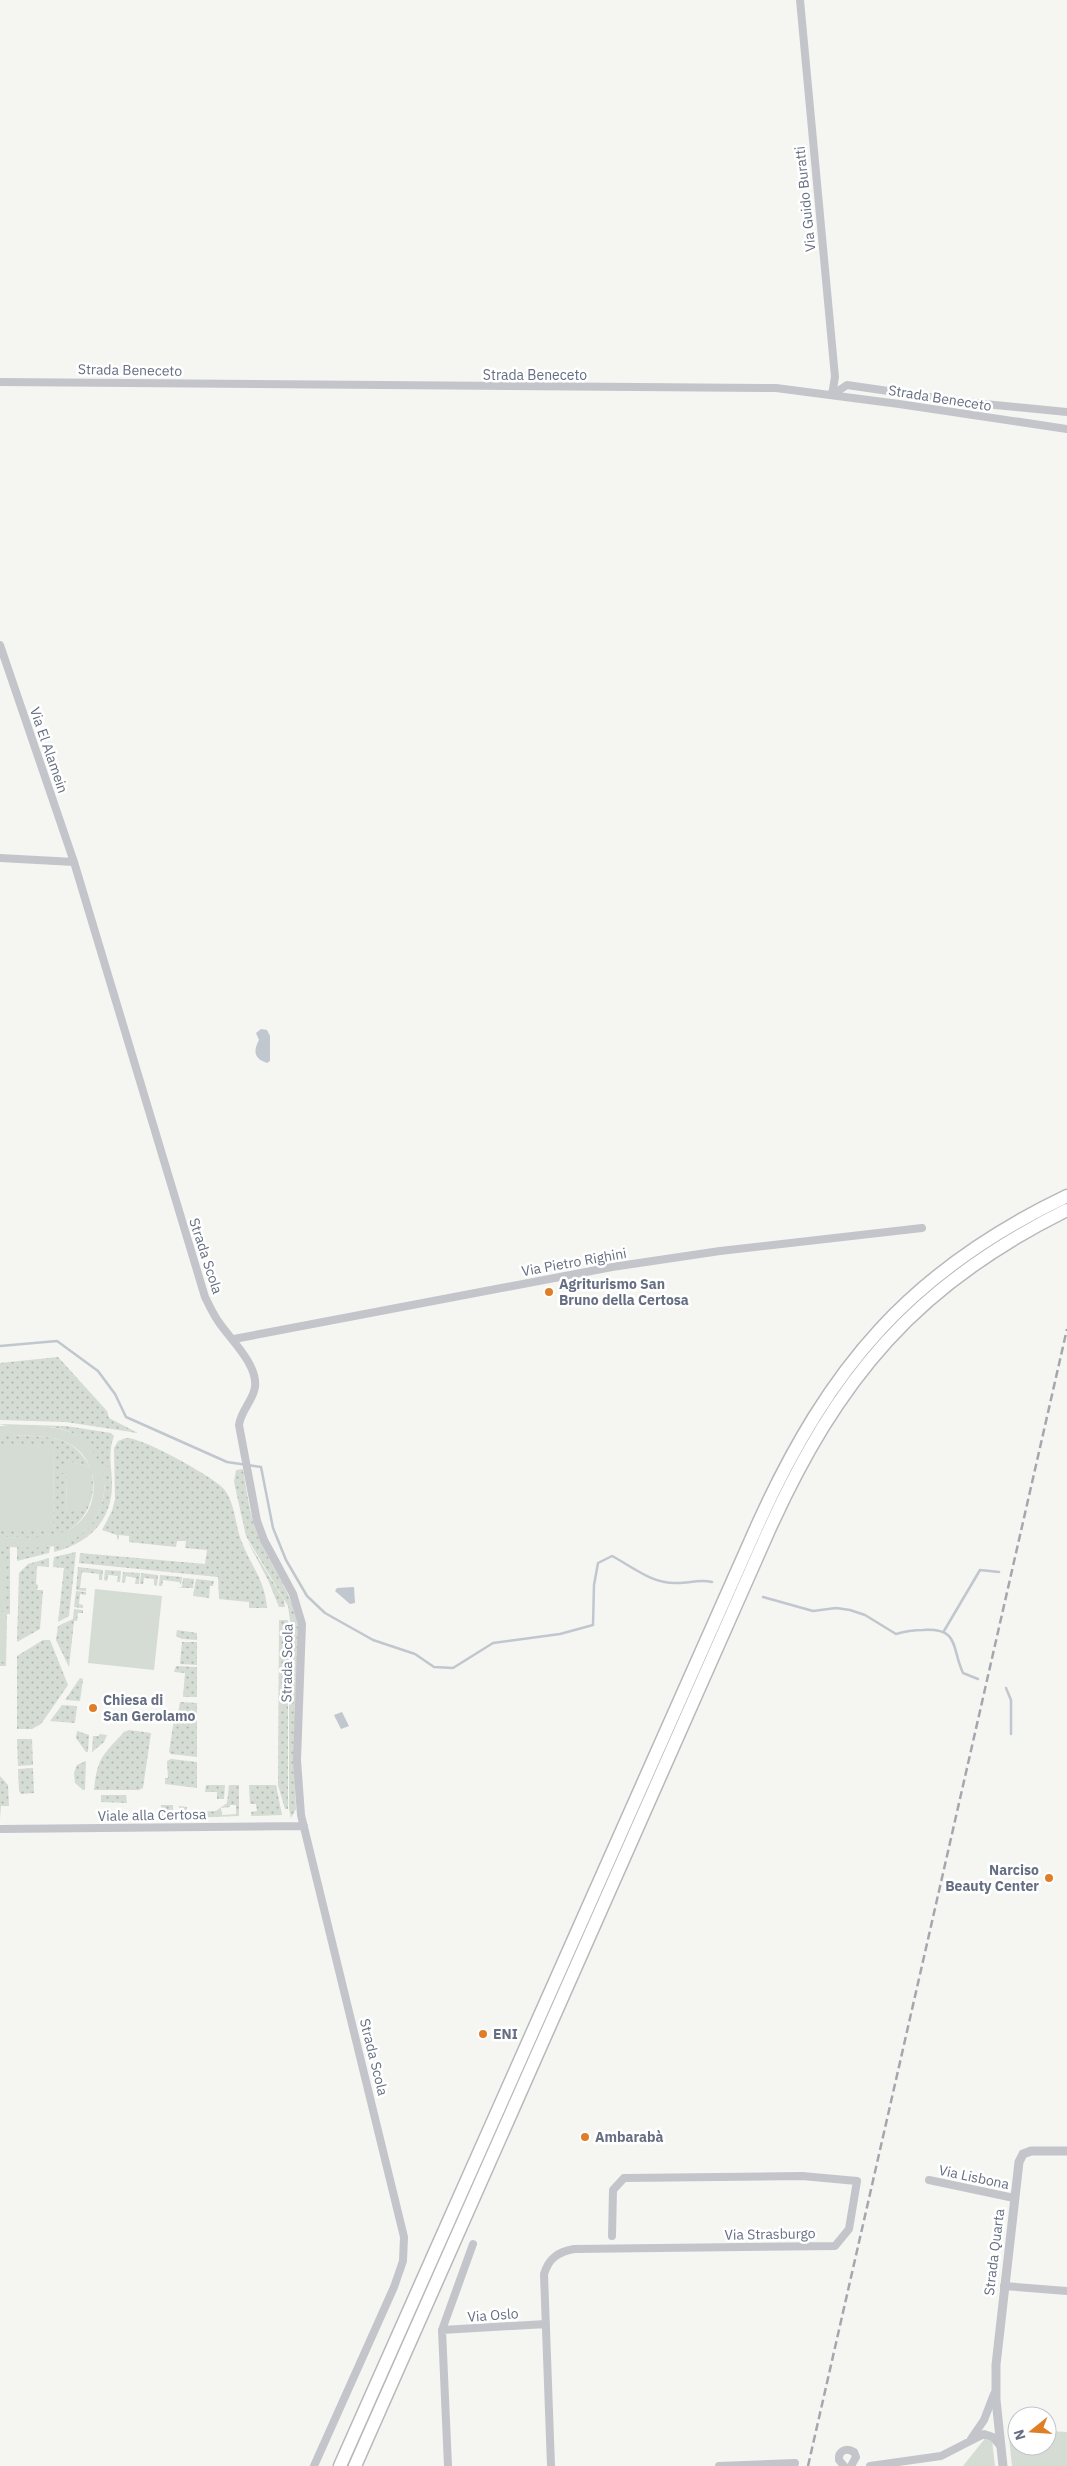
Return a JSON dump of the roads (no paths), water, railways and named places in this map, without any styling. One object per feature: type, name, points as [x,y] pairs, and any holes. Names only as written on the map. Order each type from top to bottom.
[{"type":"highway","points":[[340,2466],[783,1470],[812,1418],[844,1370],[868,1340],[915,1293],[985,1241],[1067,1196]]},
{"type":"highway","points":[[354,2466],[791,1483],[819,1431],[851,1384],[884,1342],[919,1308],[984,1257],[1067,1210]]},
{"type":"street","name":"Via Guido Buratti","points":[[800,0],[835,377],[832,395]]},
{"type":"street","name":"Strada Beneceto","points":[[0,382],[776,388],[1067,430]]},
{"type":"street","points":[[832,395],[847,385],[950,400],[1067,412]]},
{"type":"street","name":"Via El Alamein","points":[[0,645],[74,862]]},
{"type":"street","points":[[0,858],[74,862]]},
{"type":"street","name":"Strada Scola","points":[[74,862],[205,1297],[218,1322],[234,1339],[252,1372],[255,1384],[254,1394],[240,1415],[239,1425],[261,1533],[293,1594],[302,1624],[297,1770],[304,1826],[400,2212],[404,2244],[401,2266],[390,2298],[314,2466]]},
{"type":"street","name":"Via Pietro Righini","points":[[234,1339],[612,1267],[720,1251],[922,1228]]},
{"type":"street","name":"Viale alla Certosa","points":[[0,1829],[304,1826]]},
{"type":"street","name":"Strada Quarta","points":[[1003,2466],[996,2382],[1004,2286],[1019,2162],[1023,2154],[1031,2151],[1067,2152]]},
{"type":"street","name":"Via Strasburgo","points":[[551,2466],[544,2274],[547,2264],[553,2257],[564,2251],[599,2248],[835,2246],[849,2229],[857,2181],[802,2176],[624,2178],[613,2190],[612,2236]]},
{"type":"street","name":"Via Lisbona","points":[[929,2180],[1014,2198]]},
{"type":"street","points":[[599,2248],[612,2236],[624,2248]]},
{"type":"street","points":[[448,2466],[442,2330],[473,2244]]},
{"type":"street","points":[[1004,2286],[1067,2291]]},
{"type":"street","name":"Via Oslo","points":[[442,2330],[546,2324]]},
{"type":"street","points":[[969,2440],[981,2425],[994,2399],[996,2382]]},
{"type":"street","points":[[844,2466],[839,2460],[841,2452],[848,2449],[863,2462],[872,2465],[941,2456],[999,2426],[990,2421],[981,2425]]},
{"type":"street","points":[[985,2434],[995,2439],[1002,2450]]},
{"type":"street","points":[[851,2466],[856,2460],[856,2454]]},
{"type":"street","points":[[719,2466],[795,2463]]},
{"type":"waterway","points":[[0,1346],[57,1341],[98,1371],[115,1394],[126,1417],[227,1462],[261,1467],[273,1528],[286,1560],[307,1596],[325,1613],[373,1640],[415,1654],[434,1667],[453,1668],[493,1643],[560,1634],[593,1625],[594,1585],[598,1563],[612,1556],[659,1581],[668,1583],[712,1582]]},
{"type":"waterway","points":[[944,1631],[980,1570],[999,1572]]},
{"type":"waterway","points":[[763,1597],[813,1611],[836,1608],[850,1610],[865,1615],[896,1634],[919,1630],[943,1632],[949,1636],[955,1647],[963,1673],[978,1679]]},
{"type":"waterway","points":[[1006,1688],[1011,1700],[1011,1734]]},
{"type":"railway","points":[[808,2466],[1067,1329]]},
{"type":"place","name":"Agriturismo San Bruno della Certosa","points":[[549,1292]]},
{"type":"place","name":"Chiesa di San Gerolamo","points":[[93,1708]]},
{"type":"place","name":"Narciso Beauty Center","points":[[1049,1878]]},
{"type":"place","name":"ENI","points":[[483,2034]]},
{"type":"place","name":"Ambarabà","points":[[585,2137]]}]
